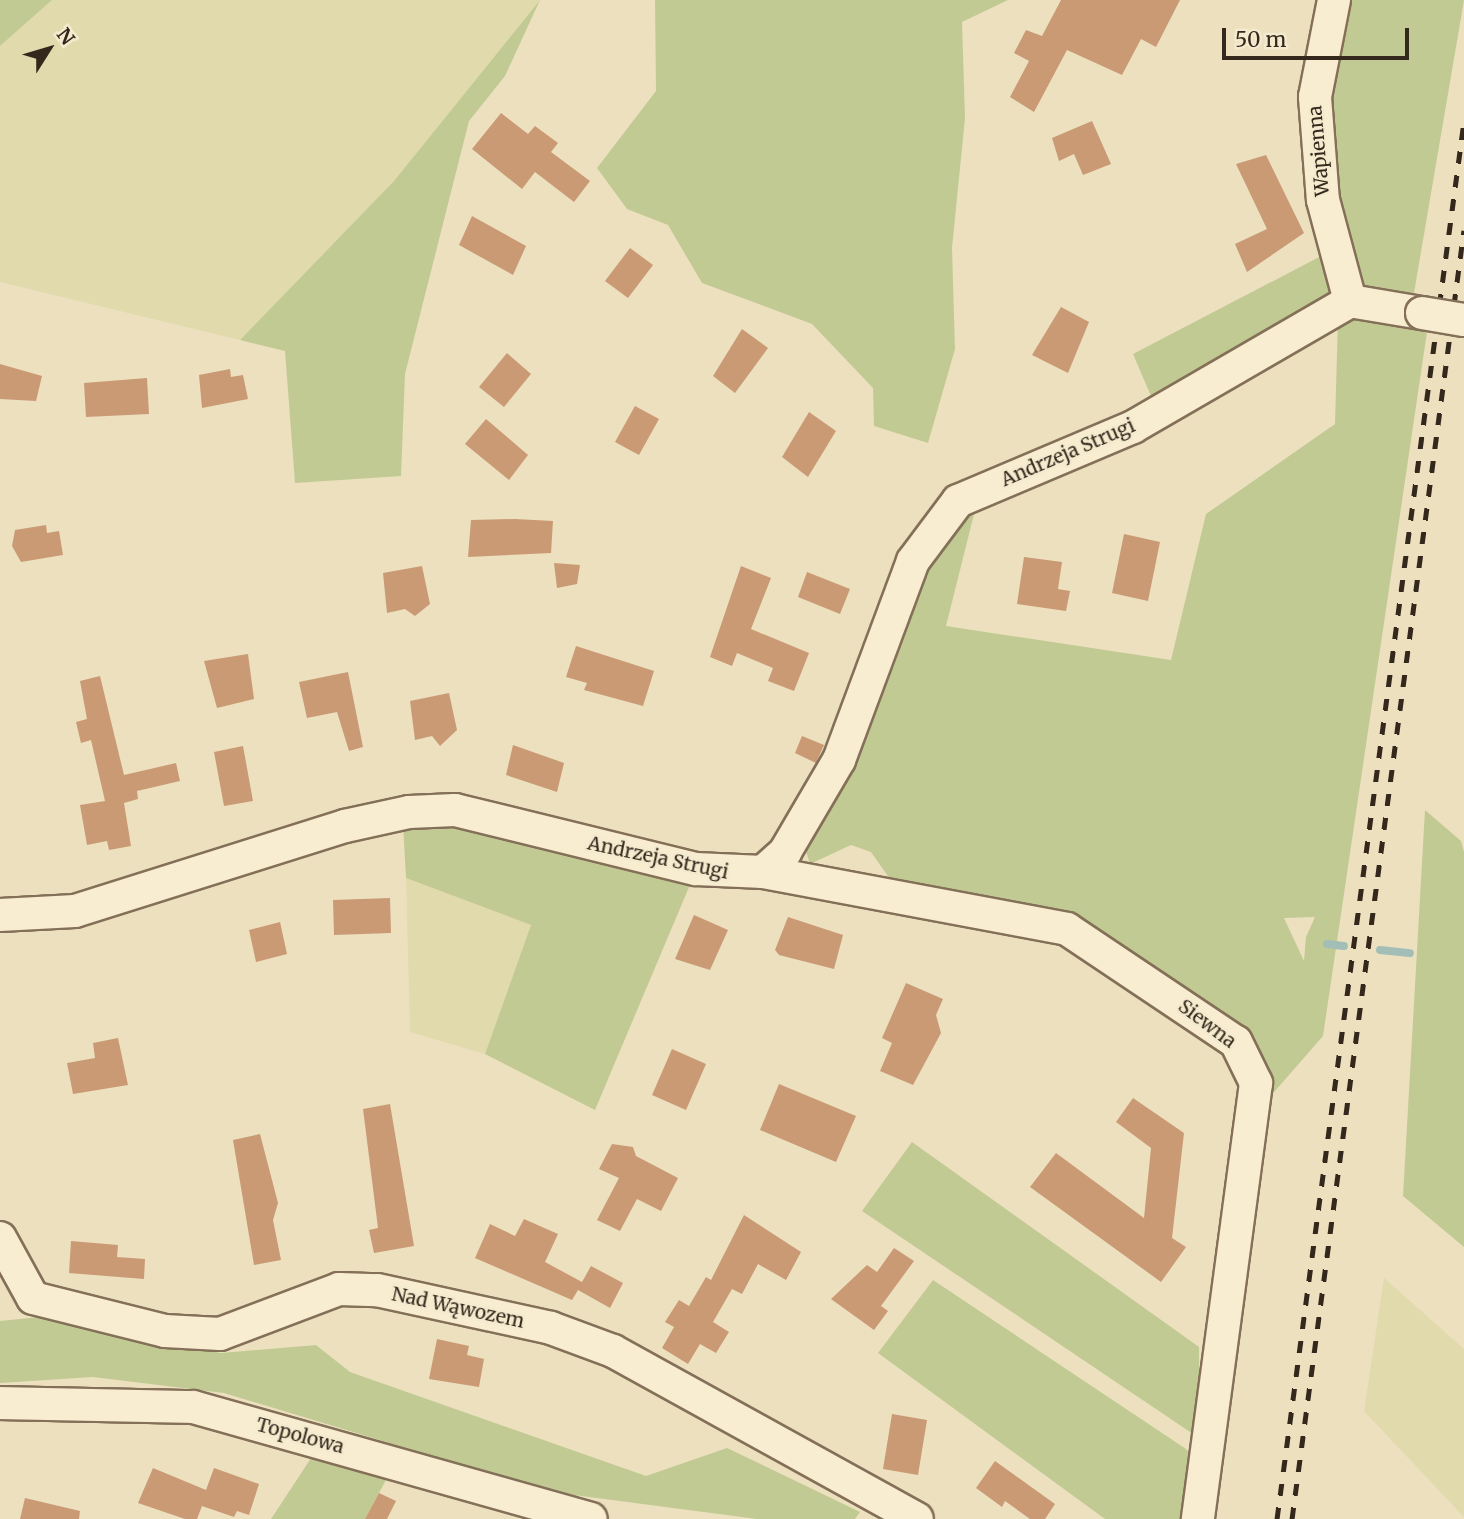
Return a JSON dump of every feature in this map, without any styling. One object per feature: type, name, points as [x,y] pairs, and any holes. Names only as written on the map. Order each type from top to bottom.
[{"type":"street","name":"Wapienna","points":[[1334,0],[1315,97],[1322,200],[1350,301]]},
{"type":"street","points":[[1350,301],[1464,320]]},
{"type":"street","name":"Andrzeja Strugi","points":[[0,915],[34,917],[109,903],[334,829],[409,812],[455,810],[670,864],[763,872],[785,852],[839,761],[914,561],[958,502],[1133,428],[1350,301]]},
{"type":"street","name":"Siewna","points":[[763,872],[1067,929],[1217,1028],[1246,1057],[1258,1105],[1236,1220],[1198,1519]]},
{"type":"street","name":"Nad Wąwozem","points":[[0,1238],[33,1298],[165,1331],[220,1334],[339,1289],[377,1290],[551,1328],[625,1357],[917,1519]]},
{"type":"street","name":"Topolowa","points":[[0,1402],[193,1407],[591,1519]]},
{"type":"shaded area","points":[[52,0],[540,0],[394,181],[240,340],[0,282],[0,46]]},
{"type":"shaded area","points":[[406,878],[531,925],[485,1054],[410,1032]]},
{"type":"shaded area","points":[[1384,1278],[1464,1349],[1464,1517],[1364,1411]]},
{"type":"green space","points":[[0,0],[52,0],[0,46]]},
{"type":"green space","points":[[540,0],[505,76],[469,121],[405,374],[401,476],[295,483],[285,351],[240,340],[394,181]]},
{"type":"green space","points":[[655,0],[1008,0],[962,22],[965,118],[952,248],[955,349],[928,443],[874,426],[873,388],[812,324],[702,283],[668,225],[627,209],[597,168],[656,91]]},
{"type":"green space","points":[[1346,0],[1464,0],[1414,293],[1387,296],[1361,284],[1344,253],[1326,88]]},
{"type":"green space","points":[[1325,254],[1337,288],[1330,302],[1154,403],[1133,354]]},
{"type":"green space","points":[[1358,316],[1428,325],[1323,1036],[1269,1098],[1265,1072],[1097,938],[892,882],[871,852],[851,845],[810,864],[804,845],[929,559],[976,506],[946,626],[1171,660],[1206,514],[1335,424],[1338,318]],"holes":[[[1315,917],[1306,937],[1304,961],[1284,918]]]},
{"type":"green space","points":[[1425,810],[1461,841],[1464,852],[1464,1247],[1403,1196]]},
{"type":"green space","points":[[464,822],[692,880],[595,1110],[485,1054],[531,925],[406,878],[403,824]]},
{"type":"green space","points":[[912,1142],[1199,1347],[1199,1438],[862,1211]]},
{"type":"green space","points":[[933,1280],[1186,1449],[1197,1466],[1187,1519],[1105,1519],[878,1353]]},
{"type":"green space","points":[[40,1317],[221,1353],[316,1345],[350,1372],[646,1476],[727,1448],[860,1512],[855,1519],[757,1519],[551,1492],[224,1393],[93,1377],[0,1383],[0,1321]]},
{"type":"green space","points":[[313,1455],[387,1478],[365,1519],[271,1519]]},
{"type":"building","points":[[1061,0],[1180,0],[1156,47],[1141,39],[1122,75],[1067,50],[1034,112],[1010,97],[1029,61],[1014,53],[1026,30],[1042,36]]},
{"type":"building","points":[[501,113],[528,134],[535,126],[558,143],[551,152],[590,181],[574,202],[535,172],[522,189],[472,149]]},
{"type":"building","points":[[1092,121],[1111,164],[1083,175],[1074,154],[1059,161],[1052,138]]},
{"type":"building","points":[[1266,155],[1304,233],[1247,272],[1235,244],[1267,229],[1236,164]]},
{"type":"building","points":[[472,216],[526,246],[513,275],[459,245]]},
{"type":"building","points":[[630,248],[653,265],[628,298],[605,281]]},
{"type":"building","points":[[1061,307],[1089,322],[1068,373],[1032,355]]},
{"type":"building","points":[[742,329],[768,348],[735,393],[713,376]]},
{"type":"building","points":[[507,353],[531,374],[504,407],[479,387]]},
{"type":"building","points":[[0,364],[42,376],[36,401],[0,399]]},
{"type":"building","points":[[230,369],[231,377],[243,375],[248,399],[202,408],[199,375]]},
{"type":"building","points":[[147,378],[149,414],[86,417],[84,383]]},
{"type":"building","points":[[635,406],[659,419],[639,455],[615,442]]},
{"type":"building","points":[[809,412],[836,431],[808,477],[782,457]]},
{"type":"building","points":[[486,419],[528,455],[509,480],[465,444]]},
{"type":"building","points":[[471,520],[553,521],[551,553],[468,557]]},
{"type":"building","points":[[46,525],[47,533],[59,531],[63,555],[21,562],[12,546],[15,530]]},
{"type":"building","points":[[1124,534],[1160,542],[1148,601],[1112,593]]},
{"type":"building","points":[[1024,557],[1062,562],[1058,589],[1070,591],[1066,611],[1017,604]]},
{"type":"building","points":[[554,563],[580,565],[577,584],[557,588]]},
{"type":"building","points":[[422,566],[430,604],[415,616],[405,609],[387,613],[383,573]]},
{"type":"building","points":[[741,566],[771,578],[751,629],[809,653],[794,691],[768,681],[773,668],[737,653],[732,666],[710,657]]},
{"type":"building","points":[[807,572],[850,589],[840,614],[798,597]]},
{"type":"building","points":[[576,646],[654,671],[643,706],[584,690],[587,683],[566,677]]},
{"type":"building","points":[[248,654],[254,699],[217,708],[204,661]]},
{"type":"building","points":[[348,672],[363,747],[349,751],[337,712],[307,718],[299,682]]},
{"type":"building","points":[[100,676],[124,775],[176,763],[180,781],[137,791],[138,799],[124,803],[131,846],[109,850],[107,841],[87,845],[80,805],[105,801],[91,740],[81,743],[76,722],[87,719],[80,681]]},
{"type":"building","points":[[449,693],[457,730],[440,746],[432,736],[415,740],[410,701]]},
{"type":"building","points":[[802,736],[824,745],[816,763],[795,753]]},
{"type":"building","points":[[513,745],[564,763],[557,792],[506,775]]},
{"type":"building","points":[[243,746],[253,801],[224,806],[214,752]]},
{"type":"building","points":[[390,898],[391,933],[334,935],[333,900]]},
{"type":"building","points":[[694,915],[728,930],[710,970],[675,959]]},
{"type":"building","points":[[788,917],[843,935],[834,969],[779,955],[775,950]]},
{"type":"building","points":[[280,922],[287,954],[256,962],[249,930]]},
{"type":"building","points":[[906,983],[943,999],[936,1015],[941,1033],[913,1085],[880,1071],[892,1043],[882,1038]]},
{"type":"building","points":[[118,1038],[128,1085],[73,1094],[67,1063],[95,1058],[93,1043]]},
{"type":"building","points":[[672,1049],[706,1064],[686,1110],[652,1095]]},
{"type":"building","points":[[779,1084],[856,1116],[836,1162],[760,1130]]},
{"type":"building","points":[[1133,1098],[1184,1133],[1172,1238],[1186,1247],[1161,1282],[1030,1187],[1056,1153],[1144,1218],[1151,1148],[1116,1122]]},
{"type":"building","points":[[390,1104],[414,1246],[374,1253],[369,1230],[378,1228],[363,1109]]},
{"type":"building","points":[[260,1134],[278,1203],[273,1220],[281,1260],[254,1265],[233,1140]]},
{"type":"building","points":[[612,1144],[633,1147],[636,1156],[678,1178],[661,1211],[637,1199],[620,1231],[597,1220],[619,1178],[599,1169]]},
{"type":"building","points":[[744,1215],[801,1252],[786,1280],[758,1264],[742,1294],[732,1289],[713,1322],[729,1332],[716,1353],[700,1344],[688,1364],[662,1348],[674,1327],[665,1322],[679,1300],[689,1306],[706,1277],[711,1280]]},
{"type":"building","points":[[524,1219],[558,1234],[545,1262],[582,1282],[591,1266],[623,1283],[610,1308],[578,1290],[572,1300],[475,1258],[490,1224],[515,1236]]},
{"type":"building","points":[[71,1241],[118,1245],[117,1257],[145,1259],[144,1279],[69,1273]]},
{"type":"building","points":[[894,1248],[914,1261],[881,1306],[888,1311],[874,1330],[831,1299],[867,1265],[877,1272]]},
{"type":"building","points":[[437,1339],[469,1346],[467,1355],[484,1359],[479,1387],[429,1379]]},
{"type":"building","points":[[892,1414],[927,1420],[918,1475],[883,1469]]},
{"type":"building","points":[[995,1461],[1055,1504],[1045,1519],[1030,1519],[1005,1501],[1002,1507],[976,1488]]},
{"type":"building","points":[[153,1468],[206,1490],[214,1468],[259,1484],[249,1515],[237,1511],[234,1517],[202,1506],[197,1519],[185,1519],[138,1503]]},
{"type":"building","points":[[379,1493],[396,1501],[387,1519],[365,1519]]},
{"type":"building","points":[[25,1498],[80,1511],[79,1519],[20,1519]]},
{"type":"waterway","points":[[1327,944],[1344,946]]},
{"type":"waterway","points":[[1380,950],[1410,953]]},
{"type":"railway","points":[[1277,1519],[1464,121]]},
{"type":"railway","points":[[1292,1519],[1464,230]]}]
